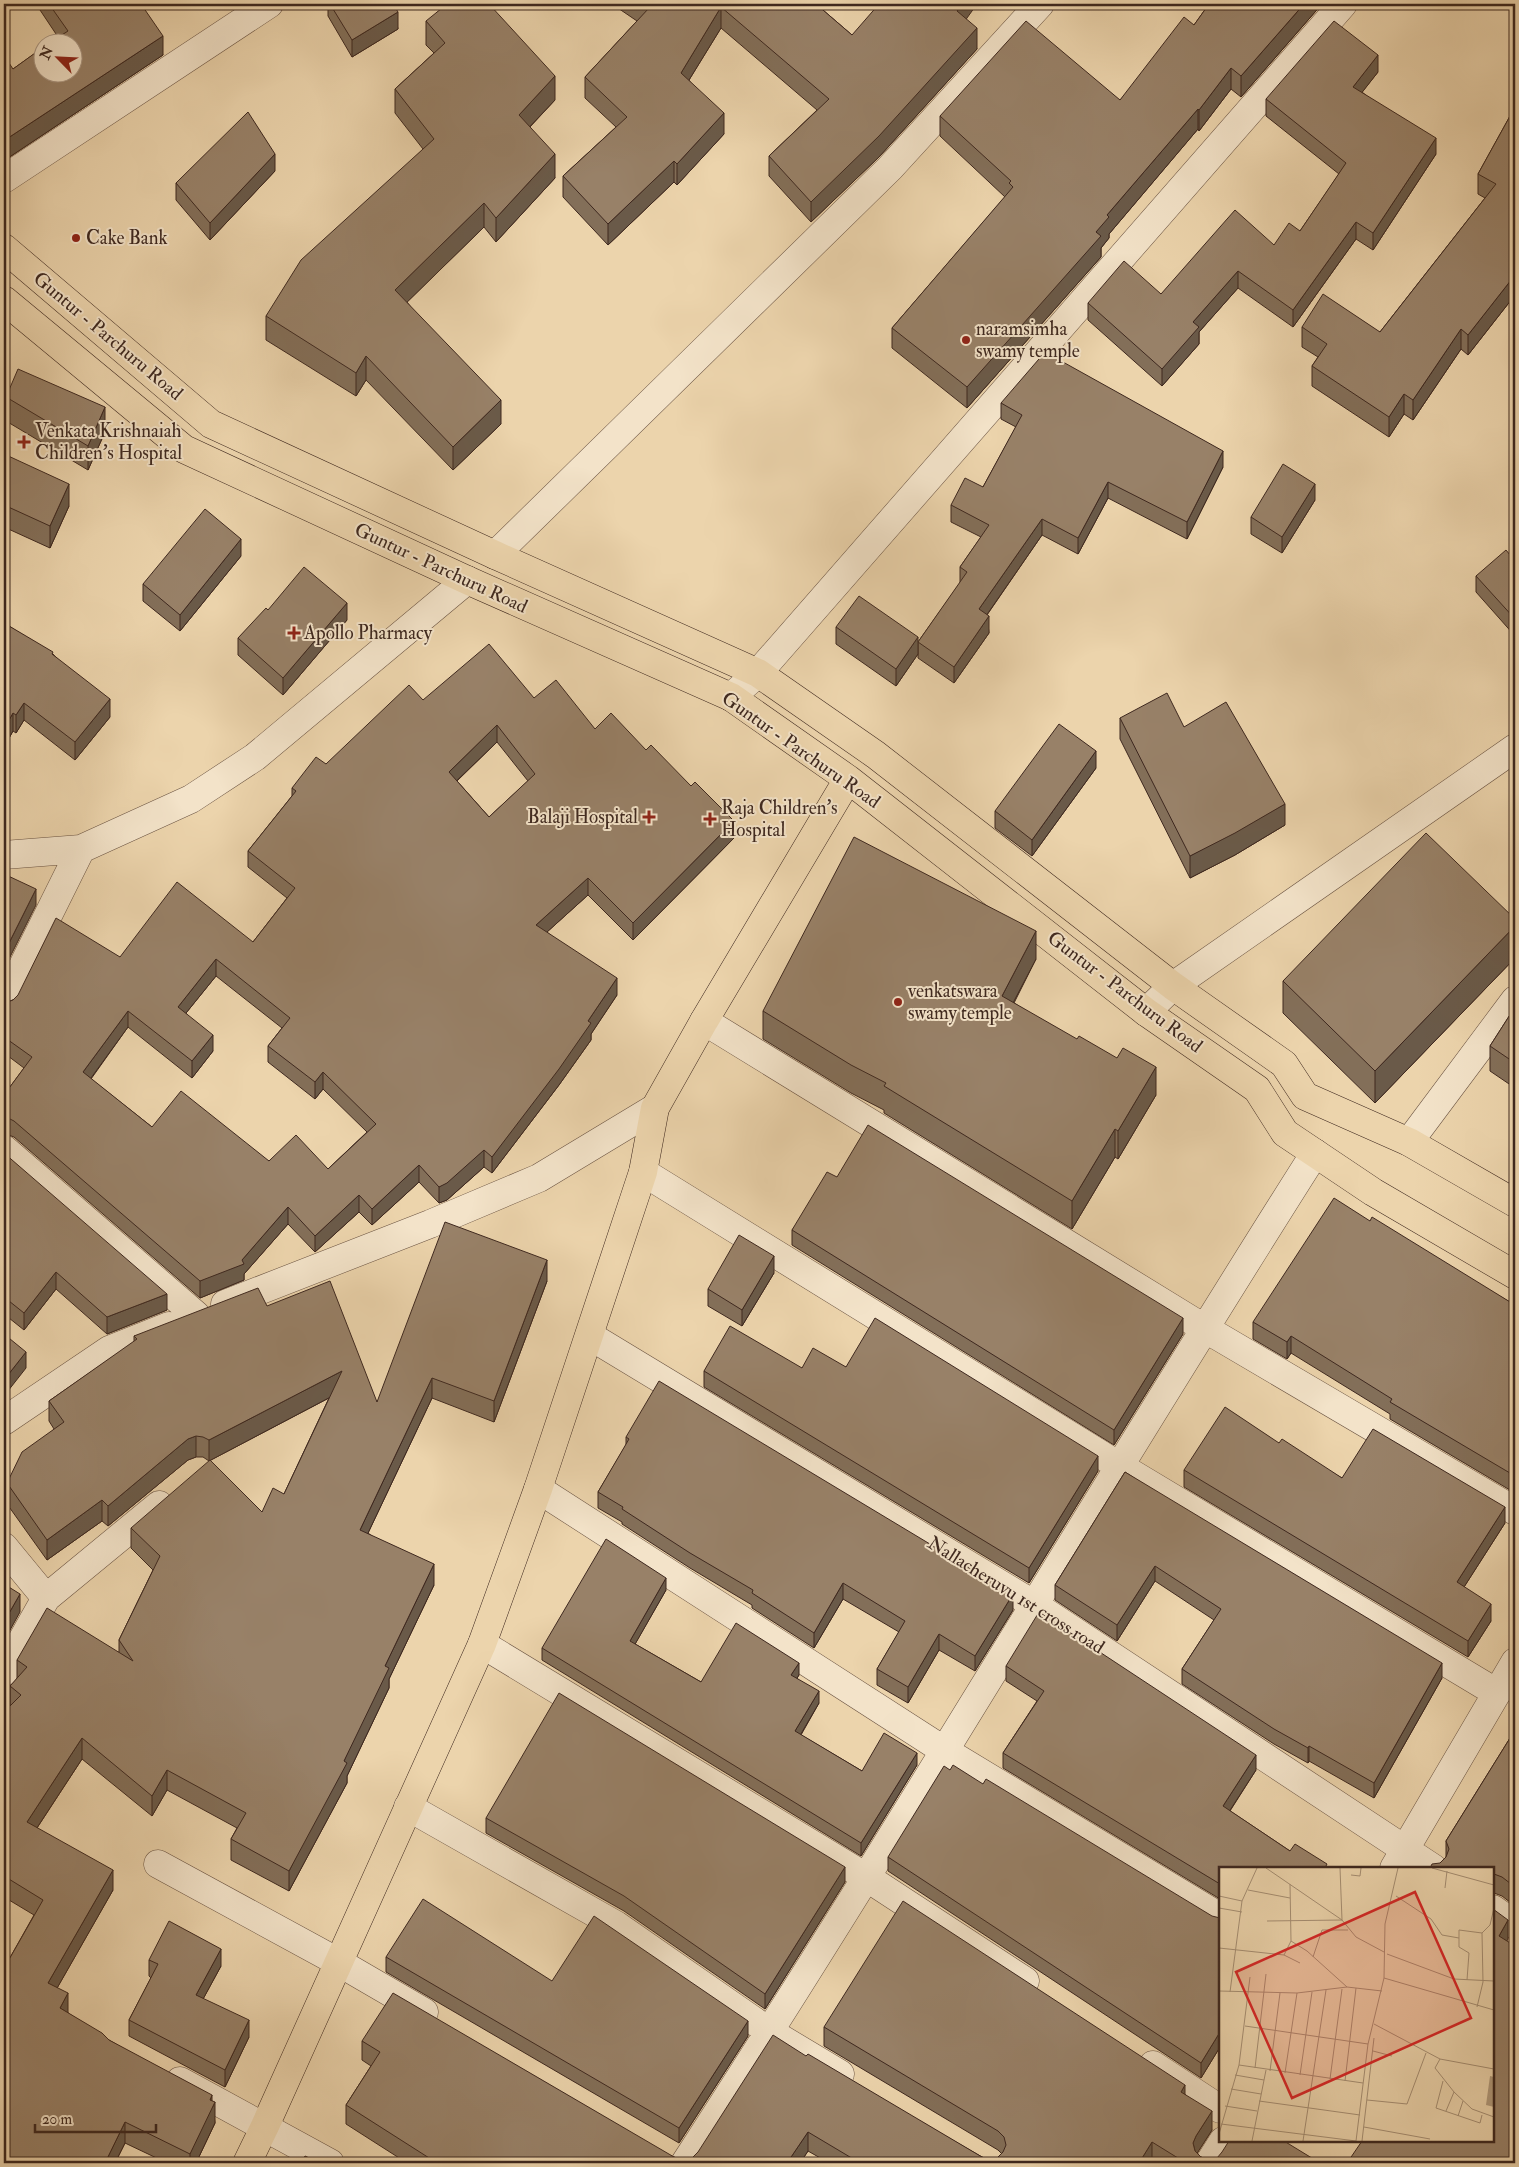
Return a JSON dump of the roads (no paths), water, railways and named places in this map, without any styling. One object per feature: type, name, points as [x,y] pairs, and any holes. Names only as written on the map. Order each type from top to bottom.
[{"type":"main road","name":"Guntur - Parchuru Road","points":[[4,248],[211,424],[495,555],[758,673],[876,755],[1173,986],[1284,1064],[1305,1096],[1409,1142],[1515,1203]]},
{"type":"main road","name":"Guntur - Parchuru Road","points":[[4,300],[184,449],[467,580],[731,698],[848,779],[1146,1012],[1257,1089],[1285,1133],[1373,1192],[1515,1275]]},
{"type":"main road","points":[[467,580],[495,555]]},
{"type":"main road","points":[[247,2163],[266,2126],[482,1644],[538,1489],[643,1172],[655,1108],[704,1021],[848,779]]},
{"type":"street","points":[[4,179],[269,4]]},
{"type":"street","points":[[495,555],[890,168],[1040,4]]},
{"type":"street","points":[[731,698],[758,673],[1342,4]]},
{"type":"street","points":[[4,855],[81,849],[191,799],[255,757],[467,580]]},
{"type":"street","points":[[1146,1012],[1173,986],[1515,748]]},
{"type":"street","points":[[4,1004],[81,849]]},
{"type":"street","points":[[1409,1142],[1515,1000]]},
{"type":"street","points":[[704,1021],[1204,1328],[1515,1511]]},
{"type":"street","points":[[4,1421],[109,1350],[421,1227],[539,1178],[655,1108]]},
{"type":"street","points":[[4,1149],[196,1315]]},
{"type":"street","points":[[677,2160],[770,2032],[1034,1604],[1121,1467],[1204,1328],[1316,1153]]},
{"type":"street","points":[[643,1172],[1121,1467],[1497,1693]]},
{"type":"street","name":"Nallacheruvu 1st cross road","points":[[590,1336],[1034,1604],[1400,1859],[1429,1867]]},
{"type":"street","points":[[538,1489],[945,1751],[1219,1916]]},
{"type":"street","points":[[4,1672],[46,1598],[176,1491]]},
{"type":"street","points":[[4,1547],[46,1598]]},
{"type":"street","points":[[482,1644],[866,1877],[1047,1996]]},
{"type":"street","points":[[1400,1859],[1515,1662]]},
{"type":"street","points":[[408,1807],[616,1925],[770,2032],[863,2087]]},
{"type":"street","points":[[158,1864],[338,1962],[441,2022]]},
{"type":"street","points":[[1494,1910],[1515,1925]]},
{"type":"street","points":[[1130,2050],[1219,2108]]},
{"type":"street","points":[[160,2070],[266,2126],[330,2163]]},
{"type":"street","points":[[1209,2163],[1221,2142]]},
{"type":"place","name":"Cake Bank","points":[[76,238]]},
{"type":"place","name":"naramsimha swamy temple","points":[[966,340]]},
{"type":"place","name":"Venkata Krishnaiah Children's Hospital","points":[[24,442]]},
{"type":"place","name":"Apollo Pharmacy","points":[[294,633]]},
{"type":"place","name":"Balaji Hospital","points":[[649,817]]},
{"type":"place","name":"Raja Children's Hospital","points":[[710,819]]},
{"type":"place","name":"venkatswara swamy temple","points":[[898,1002]]}]
